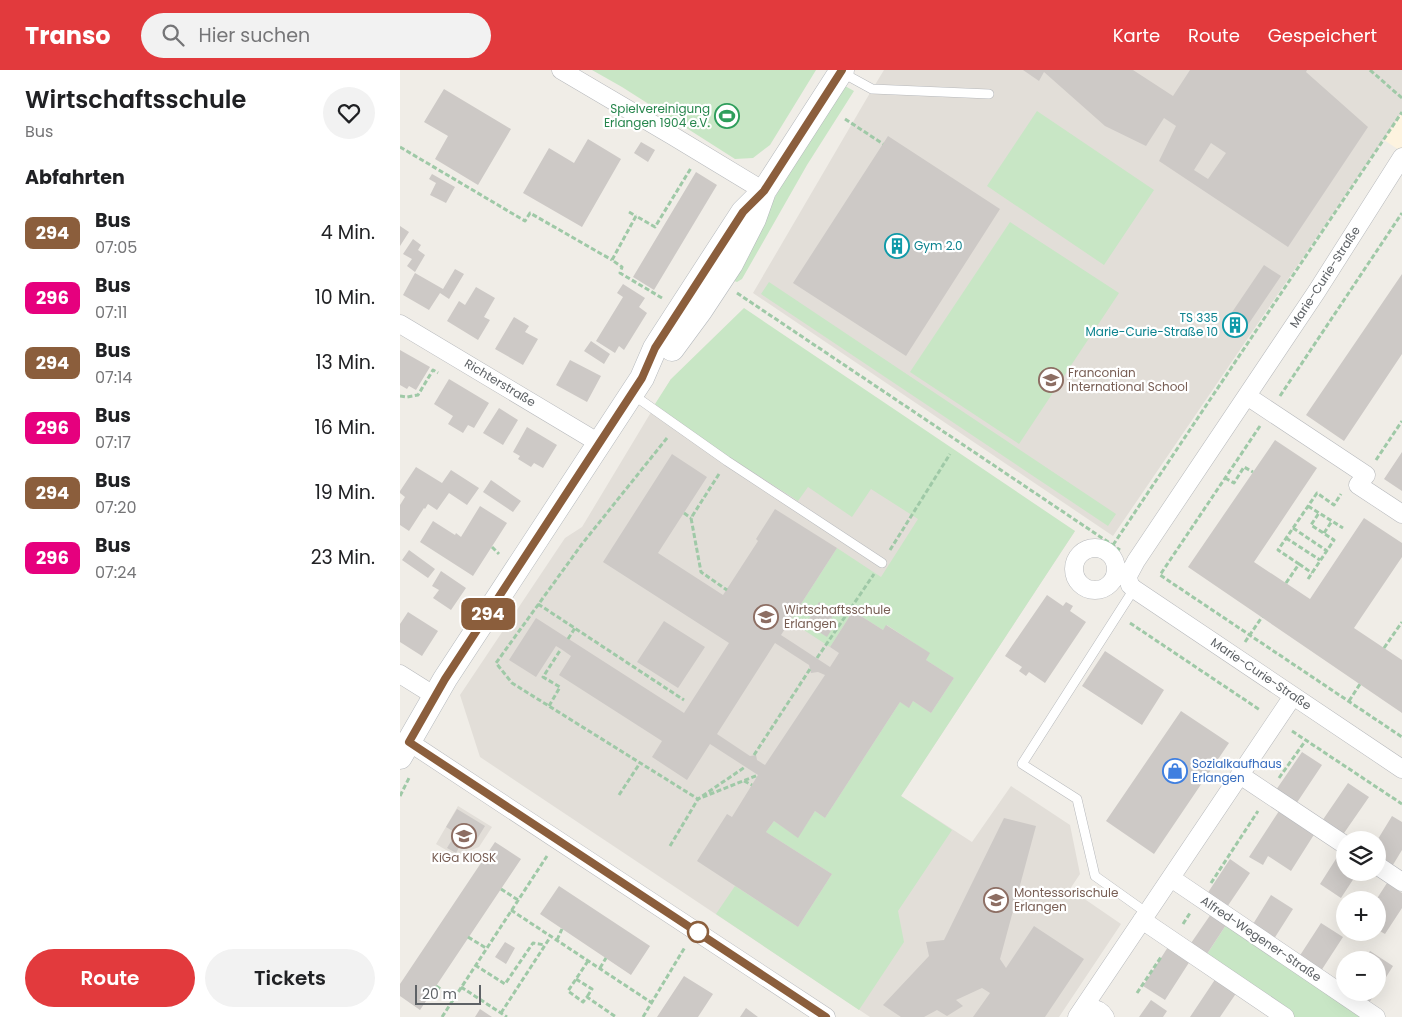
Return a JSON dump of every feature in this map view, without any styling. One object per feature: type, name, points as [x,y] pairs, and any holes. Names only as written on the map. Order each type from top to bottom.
[{"type":"main road","points":[[404,750],[445,679],[637,386],[655,348],[743,212],[764,191],[841,71]]},
{"type":"main road","points":[[637,386],[667,355],[700,311],[731,264],[754,219],[764,191]]},
{"type":"street","points":[[561,70],[764,191]]},
{"type":"street","name":"Marie-Curie-Straße","points":[[1402,157],[1317,291],[1163,519],[1129,574],[1234,656],[1402,769]]},
{"type":"street","name":"Richterstraße","points":[[400,324],[599,443]]},
{"type":"street","points":[[1247,396],[1362,480],[1402,514]]},
{"type":"street","points":[[400,674],[435,696]]},
{"type":"street","points":[[1078,1016],[1293,696]]},
{"type":"street","points":[[404,750],[558,840],[826,1017]]},
{"type":"street","points":[[1240,776],[1336,839]]},
{"type":"street","points":[[1386,871],[1402,882]]},
{"type":"street","name":"Alfred-Wegener-Straße","points":[[1171,878],[1376,1017]]},
{"type":"street","points":[[1144,917],[1172,940],[1286,1017]]},
{"type":"street","points":[[1078,1016],[1085,1010],[1093,1008],[1101,1012],[1105,1017]]},
{"type":"lane","points":[[841,71],[872,89],[989,94]]},
{"type":"lane","points":[[637,386],[677,426],[882,563]]},
{"type":"lane","points":[[1129,574],[1118,614],[1022,764],[1077,799],[1095,876],[1144,917]]},
{"type":"path","points":[[1370,70],[1402,98]]},
{"type":"path","points":[[1113,545],[1402,112]]},
{"type":"path","points":[[845,119],[883,144]]},
{"type":"path","points":[[400,146],[525,221],[530,214],[612,260],[622,267],[620,273],[664,300]]},
{"type":"path","points":[[629,212],[655,227],[700,153]]},
{"type":"path","points":[[1402,213],[1160,575],[1402,737]]},
{"type":"path","points":[[612,260],[636,216]]},
{"type":"path","points":[[720,280],[739,296],[1113,545],[1129,574]]},
{"type":"path","points":[[400,396],[413,397],[418,395],[433,370],[438,373]]},
{"type":"path","points":[[1312,573],[1278,550],[1317,493],[1334,505],[1345,488],[1362,480],[1402,421]]},
{"type":"path","points":[[677,426],[582,544],[496,663],[512,683],[698,799]]},
{"type":"path","points":[[727,590],[701,572],[691,518],[728,461]]},
{"type":"path","points":[[1236,462],[1253,472]]},
{"type":"path","points":[[1225,478],[1234,483],[1244,467]]},
{"type":"path","points":[[1308,506],[1343,528]]},
{"type":"path","points":[[684,513],[691,518]]},
{"type":"path","points":[[1308,579],[1334,540],[1312,524],[1319,513]]},
{"type":"path","points":[[1324,533],[1332,521]]},
{"type":"path","points":[[1293,528],[1327,551]]},
{"type":"path","points":[[1286,538],[1320,560]]},
{"type":"path","points":[[1286,583],[1299,564]]},
{"type":"path","points":[[538,604],[684,700]]},
{"type":"path","points":[[1118,614],[1402,804]]},
{"type":"path","points":[[1234,656],[1262,618]]},
{"type":"path","points":[[1384,648],[1401,625]]},
{"type":"path","points":[[568,639],[575,628]]},
{"type":"path","points":[[549,706],[560,688],[543,677],[561,649]]},
{"type":"path","points":[[754,755],[810,669]]},
{"type":"path","points":[[1349,701],[1360,684]]},
{"type":"path","points":[[1137,993],[1268,794],[1306,740]]},
{"type":"path","points":[[619,796],[640,763]]},
{"type":"path","points":[[670,846],[698,799],[745,767]]},
{"type":"path","points":[[698,799],[758,775]]},
{"type":"path","points":[[744,781],[752,785]]},
{"type":"path","points":[[442,1017],[558,840]]},
{"type":"path","points":[[501,889],[518,900]]},
{"type":"path","points":[[511,910],[652,1003]]},
{"type":"path","points":[[557,940],[562,929]]},
{"type":"path","points":[[643,1017],[695,931]]},
{"type":"path","points":[[501,1013],[551,936]]},
{"type":"path","points":[[468,937],[486,948]]},
{"type":"path","points":[[475,965],[505,984],[533,943],[545,944]]},
{"type":"path","points":[[600,968],[606,958]]},
{"type":"path","points":[[576,979],[592,989],[583,1002],[568,991],[576,979],[588,961]]},
{"type":"path","points":[[436,986],[454,998]]},
{"type":"path","points":[[461,987],[507,1017]]},
{"type":"path","points":[[587,997],[616,1017]]},
{"type":"shaded area","name":"Franconian International School","points":[[884,70],[1402,70],[1402,112],[1113,536],[753,293]]},
{"type":"shaded area","points":[[1402,112],[1402,152],[1384,140]]},
{"type":"shaded area","name":"Wirtschaftsschule Erlangen","points":[[671,379],[1075,531],[901,796],[972,842],[1011,786],[1070,825],[1080,874],[1070,889],[1121,924],[1059,1017],[870,1017],[480,757],[460,695],[565,538],[582,527]]},
{"type":"shaded area","name":"KiGa KIOSK","points":[[458,806],[492,827],[479,847],[456,856],[436,844]]},
{"type":"green space","name":"Spielvereinigung Erlangen 1904 e.V.","points":[[592,70],[816,70],[770,145],[753,158],[735,159]]},
{"type":"green space","points":[[845,86],[854,91],[807,165],[742,279],[737,282],[729,279],[797,158]]},
{"type":"green space","points":[[1037,111],[1154,190],[1104,265],[987,186]]},
{"type":"green space","points":[[1010,222],[1119,293],[1019,444],[910,372]]},
{"type":"green space","points":[[769,282],[1116,514],[1108,526],[761,294]]},
{"type":"green space","points":[[744,308],[1075,531],[901,796],[952,830],[898,911],[904,942],[859,1010],[716,914],[735,886],[798,927],[832,874],[766,832],[774,821],[798,837],[815,811],[825,818],[900,702],[909,707],[913,701],[931,713],[954,678],[926,660],[929,653],[887,625],[883,630],[853,611],[830,647],[790,621],[837,548],[881,577],[918,519],[871,489],[852,517],[808,487],[798,501],[698,437],[655,404],[671,379]]},
{"type":"green space","points":[[1226,925],[1336,999],[1336,1001],[1339,1001],[1363,1017],[1293,1017],[1205,957]]},
{"type":"building","points":[[1023,70],[1133,70],[1173,96],[1190,70],[1307,70],[1306,72],[1368,127],[1288,247],[1159,161],[1176,126],[1164,118],[1146,146],[1105,126],[1044,72],[1039,81]],"holes":[[[1211,143],[1226,153],[1208,179],[1194,170]]]},
{"type":"building","points":[[444,89],[511,129],[478,185],[435,159],[448,136],[424,122]]},
{"type":"building","name":"Gym 2.0","points":[[888,136],[1000,209],[906,356],[793,283]]},
{"type":"building","points":[[588,139],[621,159],[582,227],[523,193],[549,148],[574,163]]},
{"type":"building","points":[[641,142],[655,150],[648,162],[634,153]]},
{"type":"building","points":[[696,172],[717,185],[654,290],[633,277]]},
{"type":"building","points":[[432,174],[455,187],[446,203],[430,195],[436,183],[429,179]]},
{"type":"building","points":[[400,226],[409,232],[400,246]]},
{"type":"building","points":[[413,239],[421,245],[418,250],[425,255],[415,272],[407,266],[412,259],[403,254]]},
{"type":"building","points":[[1264,265],[1281,276],[1239,338],[1222,327]]},
{"type":"building","points":[[455,269],[464,274],[449,299],[440,293],[429,310],[403,295],[415,273],[443,289]]},
{"type":"building","points":[[1402,274],[1402,354],[1344,441],[1306,415]]},
{"type":"building","points":[[623,284],[645,298],[639,307],[647,313],[624,350],[619,346],[615,353],[596,341],[623,297],[617,293]]},
{"type":"building","points":[[476,287],[495,298],[484,317],[490,320],[478,340],[447,321],[459,301],[465,305]]},
{"type":"building","points":[[514,317],[529,326],[525,332],[538,339],[523,365],[495,349]]},
{"type":"building","points":[[591,341],[610,354],[604,364],[584,351]]},
{"type":"building","points":[[400,350],[430,367],[416,390],[409,386],[407,389],[400,385]]},
{"type":"building","points":[[570,360],[601,376],[587,402],[556,385]]},
{"type":"building","points":[[449,379],[489,403],[474,428],[468,425],[463,433],[448,424],[453,416],[434,404]]},
{"type":"building","points":[[499,408],[518,420],[503,445],[483,433]]},
{"type":"building","points":[[527,427],[557,445],[543,468],[534,463],[531,467],[518,459],[520,456],[513,452]]},
{"type":"building","points":[[1275,440],[1317,468],[1254,562],[1310,599],[1364,518],[1402,543],[1402,557],[1354,628],[1402,660],[1402,713],[1188,567]]},
{"type":"building","points":[[1402,452],[1402,491],[1384,479]]},
{"type":"building","points":[[672,454],[707,477],[658,553],[723,595],[758,541],[756,539],[775,509],[837,548],[781,635],[830,667],[839,653],[830,647],[853,611],[883,630],[886,625],[930,653],[926,660],[954,678],[931,713],[913,701],[909,708],[900,702],[825,818],[815,811],[798,838],[774,821],[766,832],[832,874],[798,927],[697,861],[727,814],[732,817],[758,775],[710,744],[687,780],[652,757],[662,741],[559,675],[571,656],[561,649],[556,646],[536,677],[509,660],[536,618],[684,713],[729,643],[603,562]],"holes":[[[775,643],[809,665],[811,673],[818,672],[825,675],[765,765],[757,760],[756,755],[750,756],[717,734]]]},
{"type":"building","points":[[416,467],[442,483],[451,470],[479,488],[467,505],[449,493],[437,510],[428,504],[409,531],[400,525],[400,505],[405,497],[400,491]]},
{"type":"building","points":[[491,480],[521,501],[513,512],[483,492]]},
{"type":"building","points":[[480,506],[507,523],[473,576],[420,542],[433,521],[461,537]]},
{"type":"building","points":[[409,550],[435,569],[428,578],[402,560]]},
{"type":"building","points":[[441,571],[466,588],[451,610],[433,598],[439,590],[432,586]]},
{"type":"building","points":[[1047,595],[1063,606],[1066,602],[1073,606],[1070,611],[1086,622],[1045,683],[1029,672],[1026,676],[1019,671],[1022,667],[1005,656]]},
{"type":"building","points":[[819,602],[835,612],[827,626],[832,629],[827,637],[806,624]]},
{"type":"building","points":[[408,612],[438,631],[422,656],[400,642],[400,624]]},
{"type":"building","points":[[664,621],[705,647],[678,688],[637,662]]},
{"type":"building","points":[[1105,651],[1164,690],[1142,725],[1082,686]]},
{"type":"building","name":"Sozialkaufhaus Erlangen","points":[[1181,711],[1229,743],[1154,854],[1106,821]]},
{"type":"building","points":[[1302,752],[1322,765],[1296,804],[1276,790]]},
{"type":"building","points":[[1348,783],[1369,797],[1345,831],[1336,832],[1322,821]]},
{"type":"building","points":[[457,809],[485,826],[474,844],[464,838],[456,853],[447,848],[456,833],[446,827]]},
{"type":"building","points":[[1279,811],[1315,833],[1291,871],[1268,856],[1263,865],[1249,857]]},
{"type":"building","points":[[1392,816],[1402,822],[1402,850],[1391,868],[1386,865],[1386,831],[1383,831]]},
{"type":"building","points":[[1004,818],[1036,826],[1000,959],[1006,968],[1034,926],[1084,959],[1045,1017],[973,1017],[990,993],[982,988],[956,1000],[963,1006],[947,1016],[937,1010],[924,1017],[901,1017],[883,1005],[929,956],[926,942],[944,940]]},
{"type":"building","points":[[495,842],[521,859],[420,1010],[400,996],[400,984]]},
{"type":"building","points":[[1230,859],[1250,873],[1225,910],[1205,897]]},
{"type":"building","points":[[1336,859],[1336,881],[1352,881],[1346,891],[1336,891],[1336,895],[1320,884]]},
{"type":"building","points":[[1387,883],[1402,893],[1402,908],[1386,932],[1386,891],[1382,891]]},
{"type":"building","points":[[559,886],[650,946],[631,975],[540,914]]},
{"type":"building","points":[[1271,895],[1293,909],[1272,942],[1250,929]]},
{"type":"building","points":[[1211,914],[1226,925],[1205,957],[1189,946]]},
{"type":"building","points":[[1321,923],[1336,933],[1336,941],[1340,941],[1319,974],[1297,960]]},
{"type":"building","points":[[505,942],[515,948],[506,964],[495,957]]},
{"type":"building","points":[[1168,947],[1190,961],[1165,1000],[1143,986]]},
{"type":"building","points":[[1386,961],[1393,966],[1386,977]]},
{"type":"building","points":[[684,976],[713,994],[698,1017],[657,1017]]},
{"type":"building","points":[[1216,978],[1237,992],[1220,1017],[1190,1017]]},
{"type":"building","points":[[1151,1000],[1167,1011],[1163,1017],[1139,1017]]},
{"type":"building","points":[[1360,1001],[1370,1001],[1367,1006]]},
{"type":"building","points":[[746,1008],[758,1017],[740,1017]]},
{"type":"building","points":[[480,1009],[492,1017],[475,1017]]},
{"type":"bus line","name":"294","points":[[826,1017],[409,742],[445,679],[642,378],[655,348],[743,212],[764,191],[842,70]]},
{"type":"place","name":"Spielvereinigung Erlangen 1904 e.V.","points":[[727,116]]},
{"type":"place","name":"Gym 2.0","points":[[897,246]]},
{"type":"place","name":"TS 335 Marie-Curie-Straße 10","points":[[1235,325]]},
{"type":"place","name":"Franconian International School","points":[[1051,380]]},
{"type":"place","name":"Wirtschaftsschule Erlangen","points":[[766,617]]},
{"type":"place","name":"Sozialkaufhaus Erlangen","points":[[1175,771]]},
{"type":"place","name":"KiGa KIOSK","points":[[464,836]]},
{"type":"place","name":"Montessorischule Erlangen","points":[[996,900]]}]
